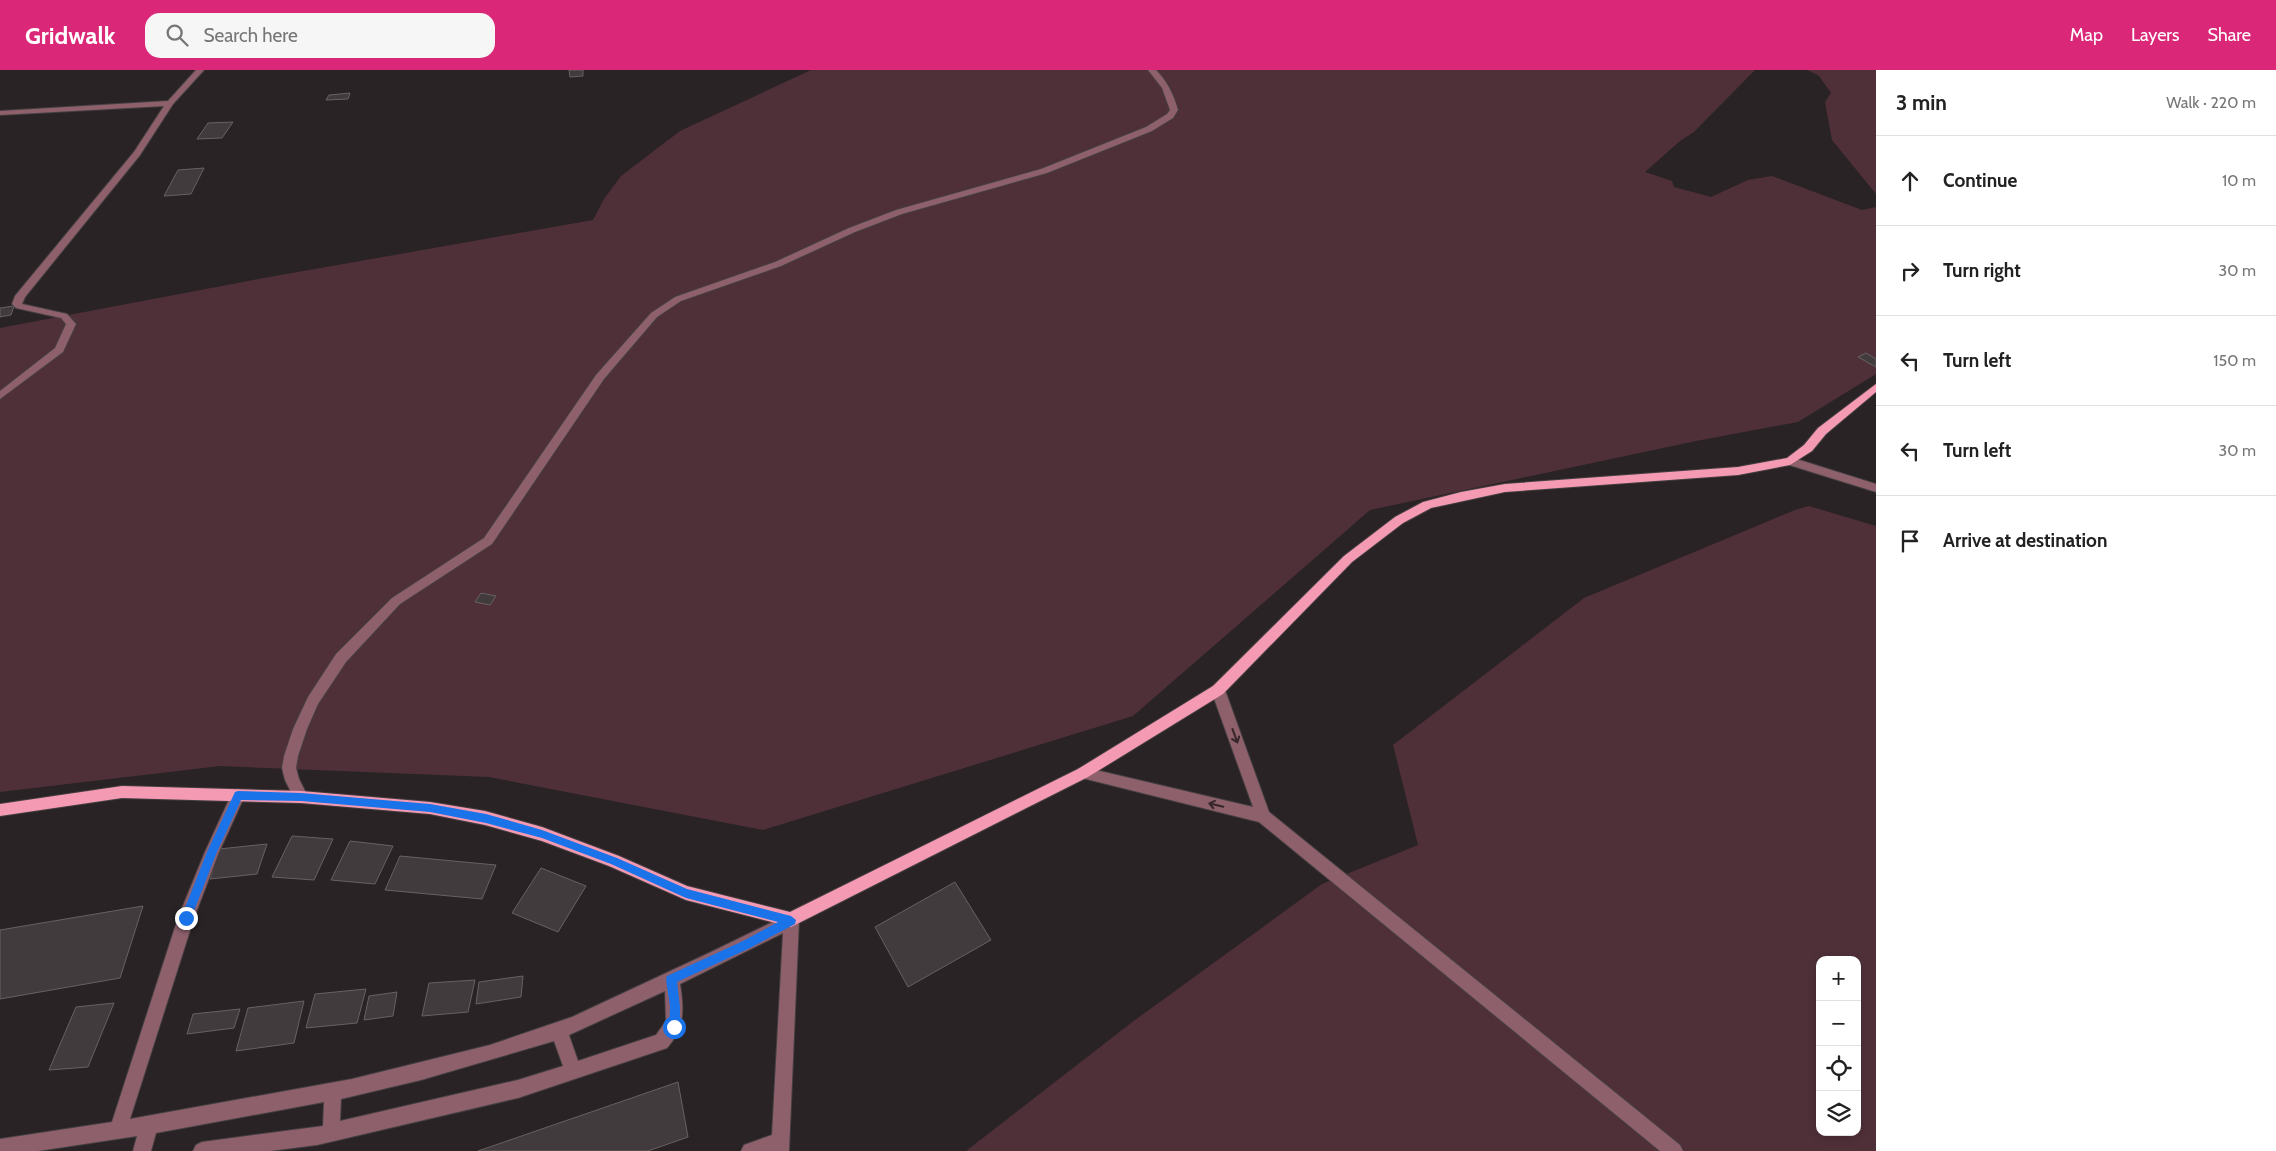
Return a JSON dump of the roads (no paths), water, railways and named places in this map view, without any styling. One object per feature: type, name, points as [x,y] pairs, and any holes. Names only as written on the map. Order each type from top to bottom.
[{"type":"main road","points":[[0,810],[122,792],[301,797],[430,808],[486,818],[542,834],[614,861],[686,893],[791,920],[1083,773],[1218,690],[1348,559],[1400,520],[1427,505],[1461,496],[1505,488],[1738,471],[1790,461],[1808,448],[1822,431],[1876,388]]},
{"type":"lane","points":[[0,396],[59,350],[71,324],[64,316],[19,306],[17,304],[20,296],[137,153],[170,103],[200,70]]},
{"type":"lane","points":[[301,797],[292,780],[289,768],[292,756],[300,729],[314,701],[341,658],[396,601],[476,551],[488,541],[536,467],[600,377],[654,315],[678,299],[778,264],[852,230],[899,212],[1044,171],[1149,129],[1166,119],[1174,110],[1171,98],[1160,77],[1152,70]]},
{"type":"lane","points":[[0,113],[170,103]]},
{"type":"lane","points":[[1790,461],[1876,488]]},
{"type":"lane","points":[[1218,690],[1263,816]]},
{"type":"lane","points":[[1083,773],[1263,816],[1674,1151]]},
{"type":"lane","points":[[118,1130],[186,918],[212,852],[238,795]]},
{"type":"lane","points":[[0,1148],[149,1125],[391,1080],[559,1030],[747,945],[791,920]]},
{"type":"lane","points":[[750,1151],[781,1145],[791,920]]},
{"type":"lane","points":[[202,1151],[317,1136],[518,1089],[661,1042],[670,1034],[674,1027],[675,1007],[671,979]]},
{"type":"lane","points":[[559,1030],[574,1070]]},
{"type":"lane","points":[[330,1132],[333,1092]]},
{"type":"lane","points":[[142,1151],[149,1125]]}]
